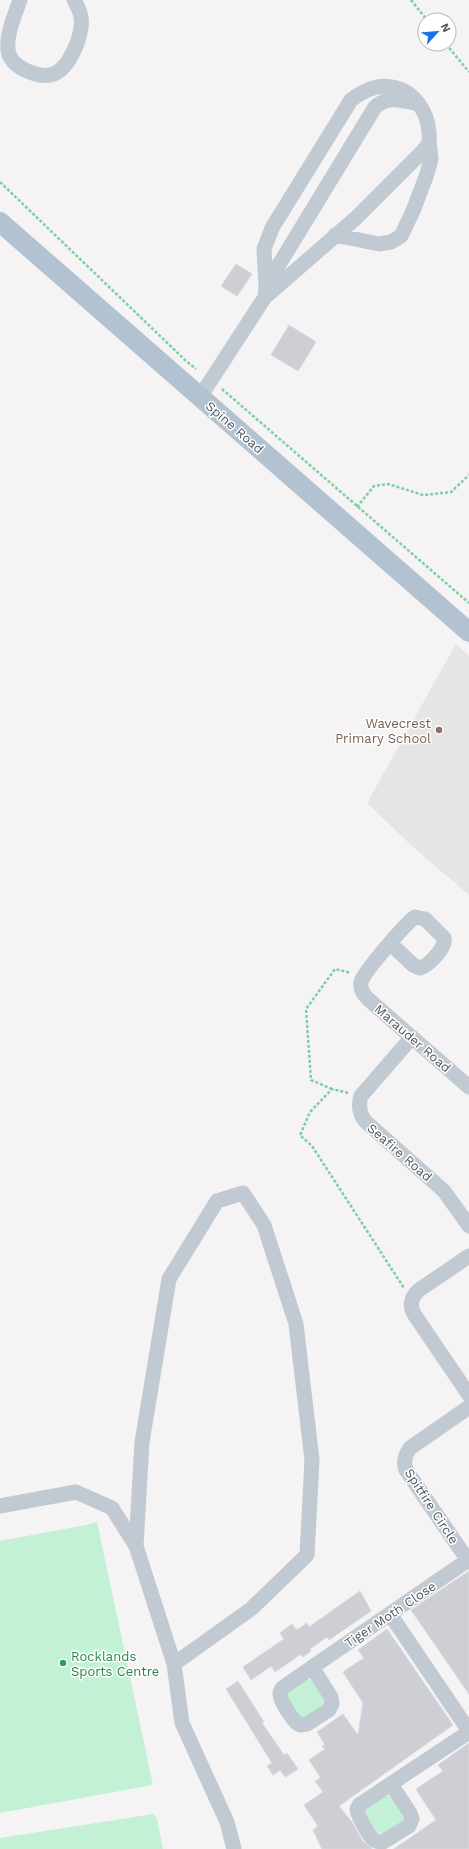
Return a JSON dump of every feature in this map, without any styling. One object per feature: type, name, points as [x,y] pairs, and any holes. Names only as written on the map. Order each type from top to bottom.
[{"type":"main road","name":"Spine Road","points":[[0,222],[469,632]]},
{"type":"street","points":[[20,0],[7,19],[9,55],[18,67],[42,76],[50,76],[58,73],[66,67],[78,39],[82,19],[74,0]]},
{"type":"street","points":[[266,291],[264,249],[272,228],[351,100],[362,91],[371,88],[392,87],[404,91],[419,104],[428,120],[431,159],[413,211],[401,236],[391,242],[378,244],[335,235]]},
{"type":"street","points":[[200,397],[266,291],[376,107],[386,100],[394,99],[419,104]]},
{"type":"street","points":[[266,291],[356,218],[414,162],[429,142]]},
{"type":"street","points":[[362,981],[390,943]]},
{"type":"street","name":"Marauder Road","points":[[362,981],[363,993],[368,998],[469,1087]]},
{"type":"street","points":[[361,1096],[412,1037]]},
{"type":"street","name":"Seafire Road","points":[[361,1096],[360,1110],[366,1122],[444,1191],[469,1226]]},
{"type":"street","points":[[136,1546],[142,1442],[169,1279],[217,1201],[243,1193],[264,1225],[296,1324],[312,1460],[307,1555],[251,1609],[174,1664]]},
{"type":"street","points":[[469,1256],[419,1290],[412,1300],[411,1307],[414,1314],[469,1395]]},
{"type":"street","name":"Spitfire Circle","points":[[468,1561],[406,1470],[404,1463],[410,1448],[469,1407]]},
{"type":"street","points":[[0,1506],[76,1492],[112,1508],[136,1546],[174,1664],[182,1723],[227,1822],[234,1849]]},
{"type":"street","name":"Tiger Moth Close","points":[[312,1667],[468,1561]]},
{"type":"street","points":[[390,1614],[469,1731],[391,1784]]},
{"type":"path","points":[[411,0],[421,12]]},
{"type":"path","points":[[453,52],[469,72]]},
{"type":"path","points":[[0,182],[196,369]]},
{"type":"path","points":[[222,389],[469,603]]},
{"type":"path","points":[[357,507],[374,486],[388,484],[423,495],[451,492],[469,475]]},
{"type":"path","points":[[361,1096],[332,1089],[311,1080],[306,1009],[335,969],[362,981]]},
{"type":"path","points":[[332,1089],[310,1112],[300,1135],[312,1146],[412,1300]]},
{"type":"shaded area","name":"Wavecrest Primary School","points":[[456,644],[469,656],[469,895],[412,846],[367,803]]},
{"type":"green space","name":"Rocklands Sports Centre","points":[[97,1522],[153,1785],[0,1813],[0,1541]]},
{"type":"green space","points":[[307,1679],[314,1682],[320,1688],[325,1704],[308,1718],[298,1717],[286,1694]]},
{"type":"green space","points":[[384,1795],[392,1797],[397,1802],[403,1812],[404,1818],[403,1822],[382,1834],[377,1832],[364,1812],[365,1808]]},
{"type":"green space","points":[[154,1814],[157,1819],[163,1849],[0,1849],[0,1838]]},
{"type":"building","points":[[236,264],[252,274],[237,296],[221,286]]},
{"type":"building","points":[[289,325],[316,342],[298,371],[271,355]]},
{"type":"building","points":[[469,1571],[469,1694],[411,1610]]},
{"type":"building","points":[[360,1591],[371,1611],[329,1640],[327,1637],[310,1649],[311,1651],[303,1657],[301,1654],[275,1672],[271,1666],[251,1680],[243,1667],[284,1639],[280,1633],[292,1624],[297,1630],[307,1623],[309,1627]]},
{"type":"building","points":[[387,1629],[453,1725],[339,1806],[352,1822],[362,1840],[372,1849],[322,1849],[313,1830],[318,1826],[304,1805],[323,1792],[315,1781],[321,1778],[309,1760],[325,1749],[322,1746],[325,1745],[317,1732],[343,1714],[358,1735],[363,1703],[343,1672],[364,1658],[358,1650]]},
{"type":"building","points":[[238,1681],[264,1722],[262,1723],[284,1755],[287,1753],[298,1769],[285,1777],[280,1770],[273,1775],[267,1766],[272,1763],[226,1689]]},
{"type":"building","points":[[469,1743],[469,1849],[394,1849],[436,1820],[416,1789],[443,1771],[438,1765]]},
{"type":"place","name":"Wavecrest Primary School","points":[[439,730]]},
{"type":"place","name":"Rocklands Sports Centre","points":[[63,1663]]}]
